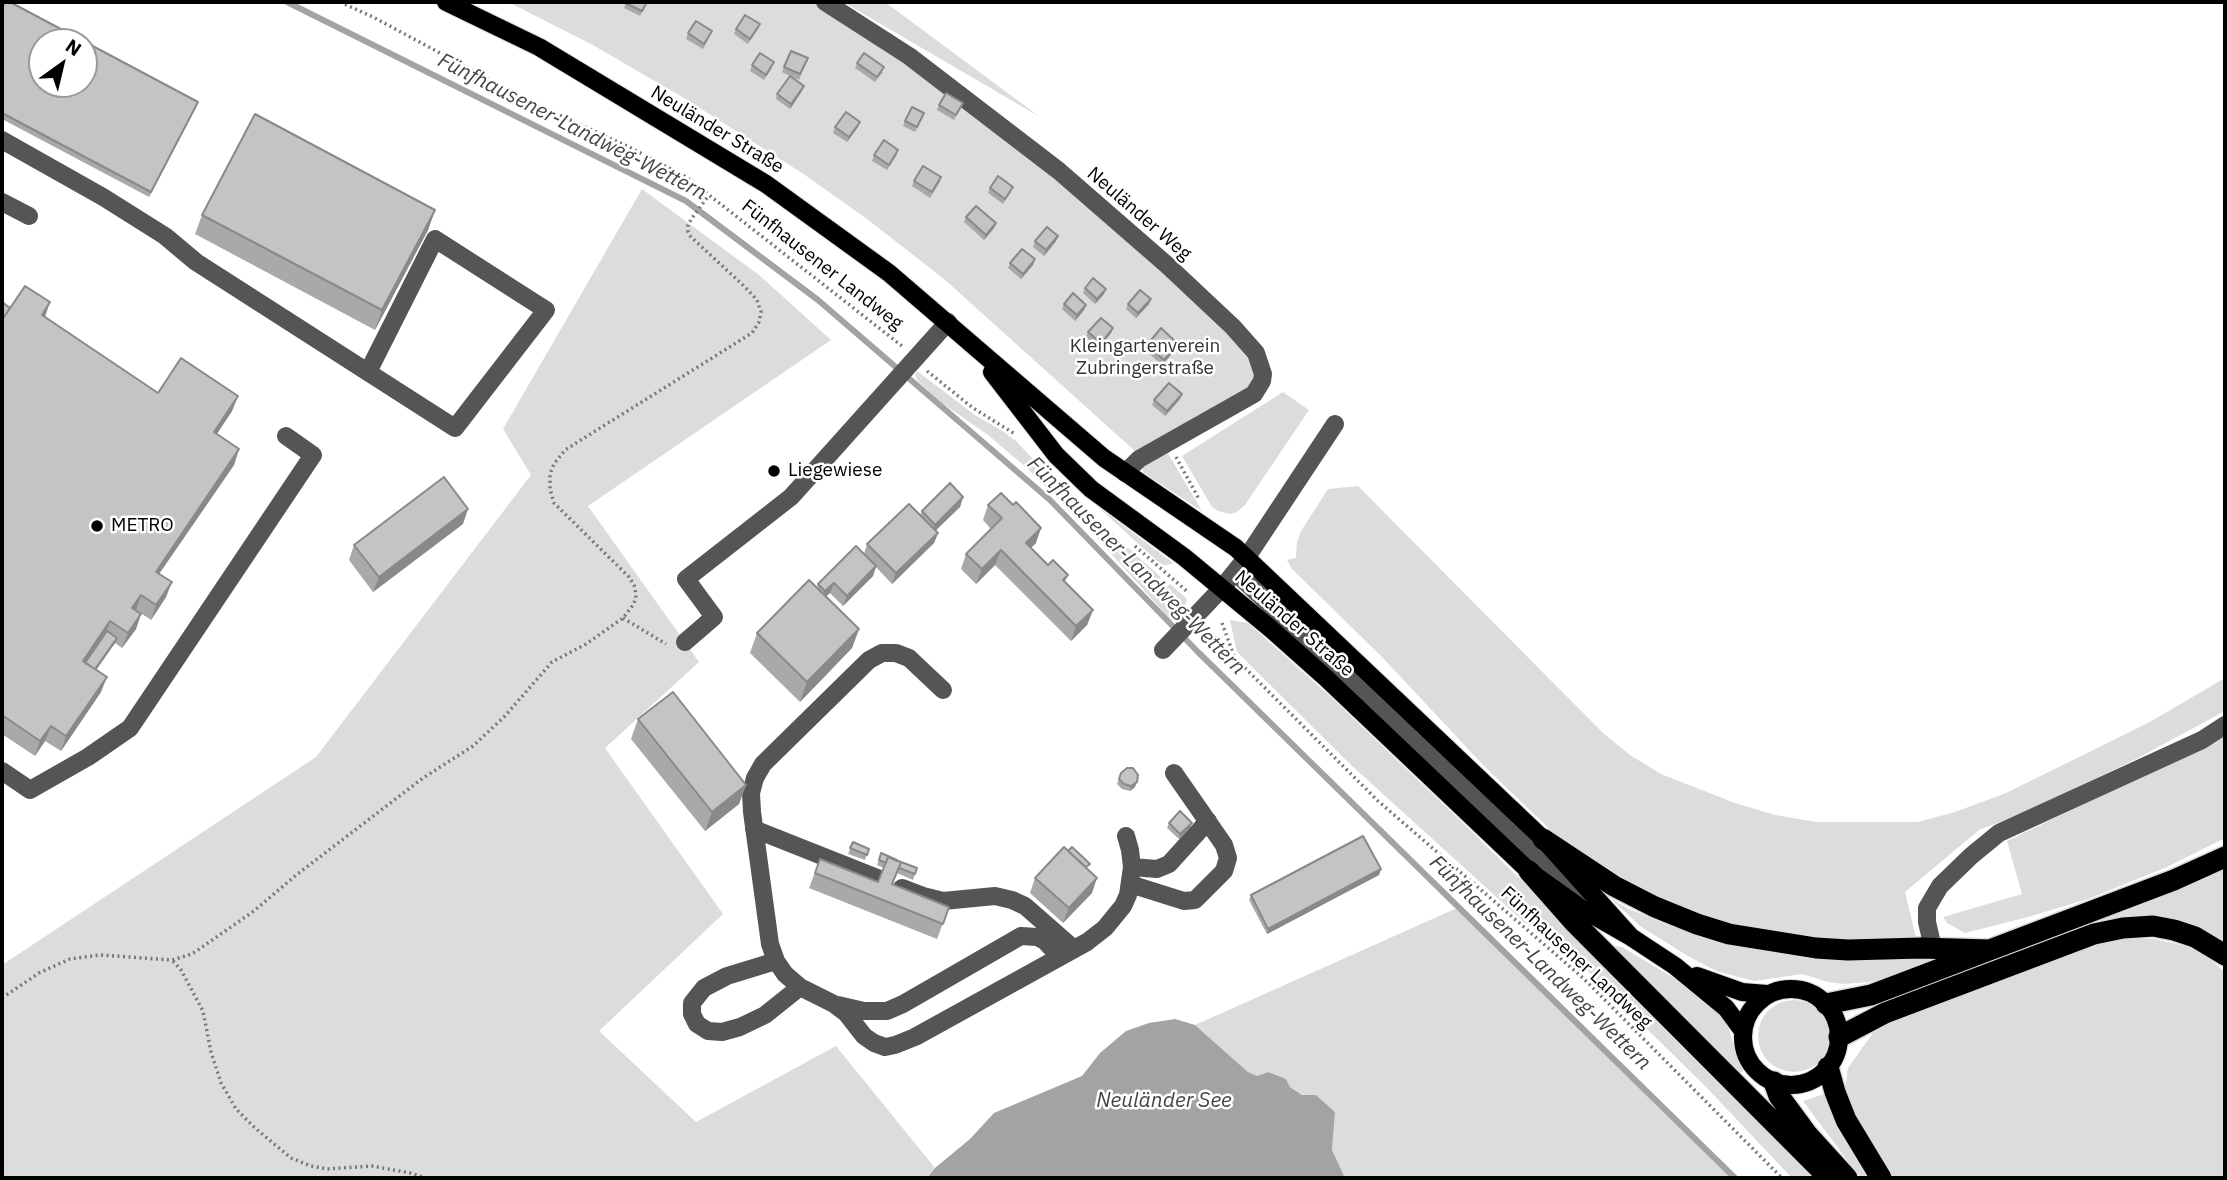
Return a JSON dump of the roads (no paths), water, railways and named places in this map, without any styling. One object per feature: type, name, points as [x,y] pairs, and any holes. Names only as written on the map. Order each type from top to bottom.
[{"type":"highway","points":[[1543,839],[1614,886],[1654,907],[1729,934],[1816,948],[1848,950],[1989,950]]},
{"type":"highway","points":[[1826,1004],[1871,995],[2174,880],[2225,858]]},
{"type":"highway","points":[[1529,871],[1574,922],[1829,1178]]},
{"type":"highway","points":[[1839,1037],[1885,1013],[2094,934],[2152,926],[2194,937],[2225,955]]},
{"type":"highway","points":[[1828,1067],[1846,1121],[1881,1178]]},
{"type":"highway","points":[[1774,1082],[1779,1096],[1807,1134],[1847,1178]]},
{"type":"main road","name":"Neuländer Straße","points":[[446,2],[539,47],[766,184],[889,273],[1085,443],[1125,473],[1218,534],[1247,557],[1543,839],[1631,937]]},
{"type":"main road","name":"Neuländer Straße","points":[[948,322],[985,362],[1047,444],[1071,471],[1222,588],[1326,678],[1529,871],[1582,909],[1675,966],[1726,1008],[1743,1031],[1742,1042],[1749,1062],[1774,1082]]},
{"type":"main road","name":"Neuländer Straße","points":[[1675,966],[1730,988],[1753,994],[1798,989],[1814,994],[1826,1004]]},
{"type":"main road","points":[[1743,1031],[1751,1010],[1767,994]]},
{"type":"main road","points":[[1774,1082],[1788,1085],[1803,1083],[1817,1077],[1828,1067],[1836,1053],[1839,1037],[1836,1020],[1826,1004]]},
{"type":"street","name":"Neuländer Weg","points":[[825,2],[909,56],[1059,171],[1167,265],[1233,327],[1256,353],[1263,374],[1254,394],[1139,459],[1125,473]]},
{"type":"street","points":[[2,140],[103,197],[165,236],[196,262],[455,428],[546,310],[435,239],[368,372]]},
{"type":"street","points":[[2,202],[29,216]]},
{"type":"street","points":[[680,646],[714,617],[686,579],[792,497],[948,322]]},
{"type":"street","points":[[1179,634],[1247,557],[1335,424]]},
{"type":"street","points":[[2,771],[30,790],[88,757],[130,728],[313,455],[286,436]]},
{"type":"street","points":[[1235,572],[1535,856],[1631,937]]},
{"type":"street","points":[[943,690],[909,658],[896,653],[882,653],[869,660],[763,764],[755,778],[751,793],[754,829],[770,944],[776,961],[785,974],[800,987],[834,1004],[864,1036],[885,1047],[915,1037],[1067,953],[1105,928],[1123,906],[1131,876],[1126,836]]},
{"type":"street","points":[[1933,948],[1927,908],[1940,886],[1999,833],[2202,740],[2225,724]]},
{"type":"street","points":[[1131,876],[1184,901],[1195,900],[1224,871],[1228,858],[1224,845],[1174,773]]},
{"type":"street","points":[[1131,876],[1169,864],[1208,821]]},
{"type":"street","points":[[754,829],[923,896],[943,901],[995,896],[1012,900],[1038,916],[1067,953]]},
{"type":"street","points":[[834,1004],[864,1011],[887,1011],[1015,938],[1037,937],[1067,953]]},
{"type":"street","points":[[776,961],[727,976],[704,988],[692,1003],[692,1014],[697,1024],[708,1031],[722,1032],[740,1027],[765,1014],[800,987]]},
{"type":"water","name":"Neuländer See","points":[[1175,1019],[1195,1025],[1248,1072],[1257,1076],[1268,1072],[1286,1079],[1290,1087],[1302,1095],[1316,1095],[1335,1112],[1332,1150],[1345,1178],[927,1178],[994,1113],[1082,1076],[1100,1053],[1126,1031],[1149,1023]]},
{"type":"waterway","name":"Fünfhausener-Landweg-Wettern","points":[[287,2],[686,201],[818,300],[1050,500],[1198,652],[1735,1178]]},
{"type":"place","name":"Liegewiese","points":[[774,471]]},
{"type":"place","name":"METRO","points":[[97,526]]},
{"type":"park label","name":"Kleingartenverein Zubringerstraße","points":[[1145,358]]}]
